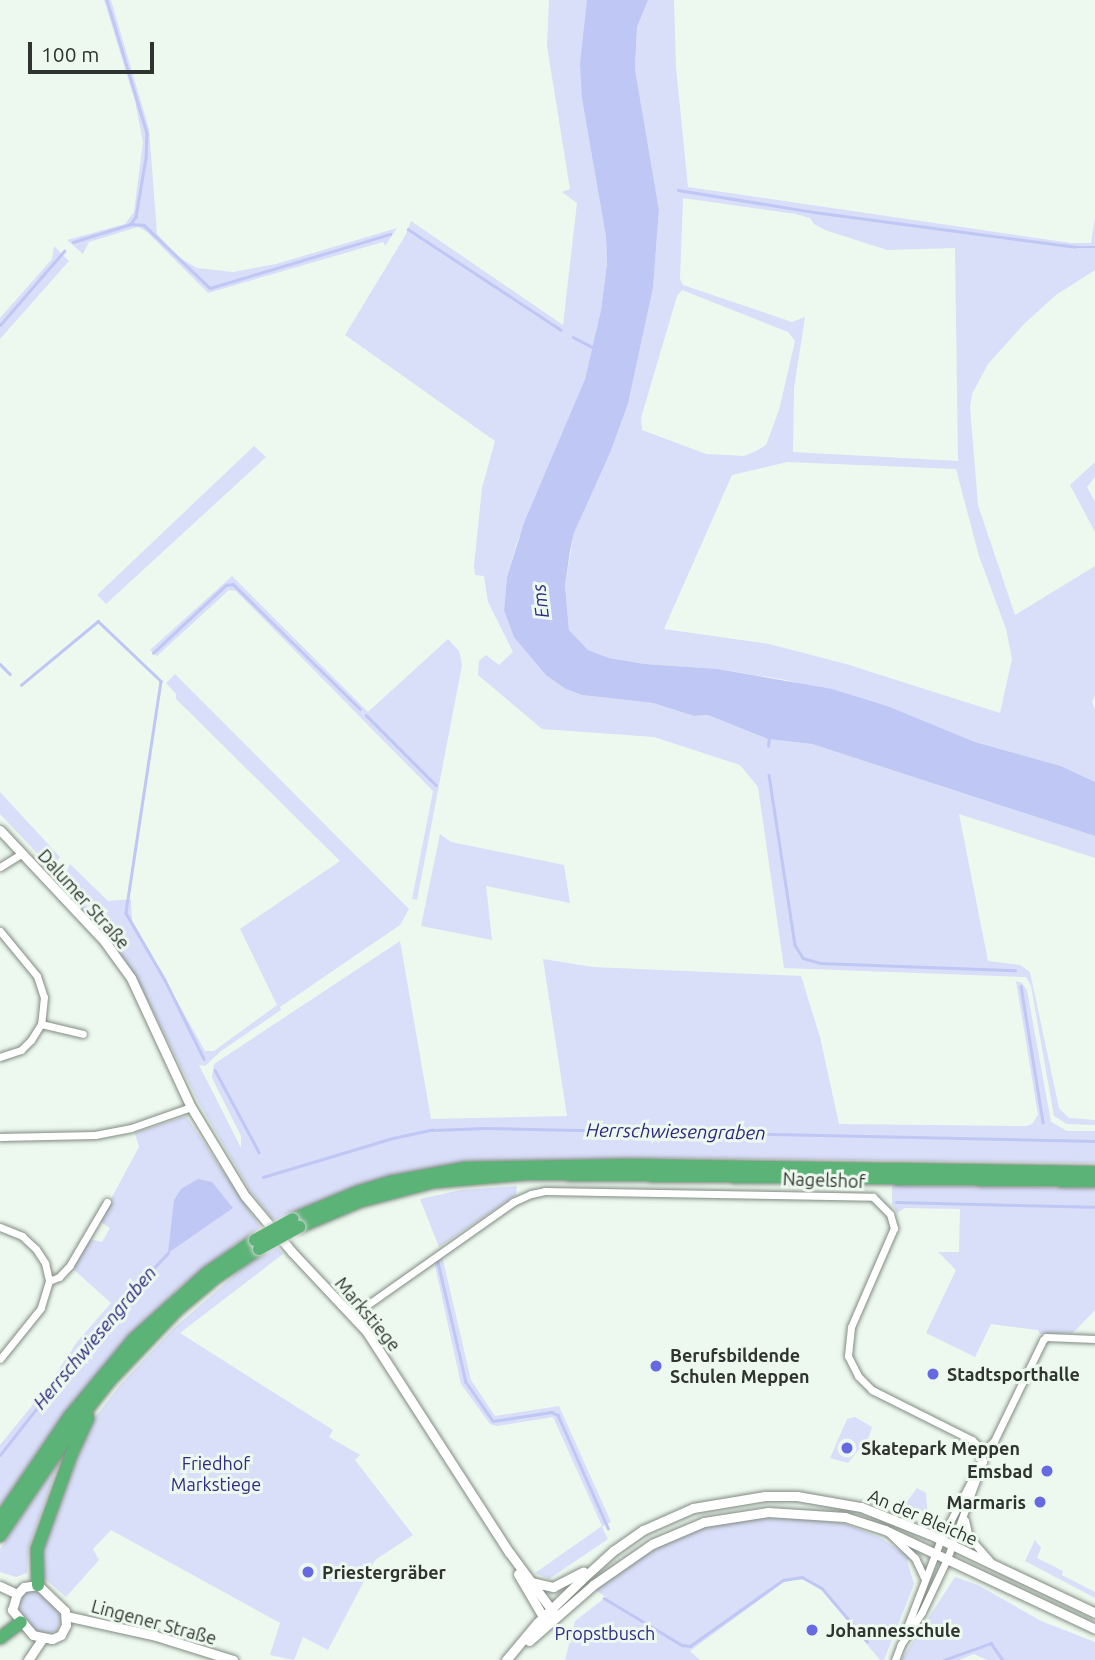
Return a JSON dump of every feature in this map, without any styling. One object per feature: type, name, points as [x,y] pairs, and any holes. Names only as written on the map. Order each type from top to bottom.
[{"type":"highway","points":[[0,1519],[70,1416],[133,1340],[207,1273],[348,1196],[391,1182],[467,1168],[631,1165],[1095,1172]]},
{"type":"highway","points":[[296,1223],[433,1182],[489,1177],[632,1175],[1095,1181]]},
{"type":"highway","points":[[0,1536],[80,1418],[111,1379],[177,1310],[257,1244]]},
{"type":"highway","points":[[38,1586],[37,1549],[84,1425],[111,1379]]},
{"type":"highway","points":[[0,1638],[21,1622]]},
{"type":"street","name":"Dalumer Straße","points":[[0,830],[105,942],[131,978],[191,1107]]},
{"type":"street","points":[[0,867],[22,853]]},
{"type":"street","points":[[0,931],[37,976],[44,997],[41,1024],[21,1050],[0,1058]]},
{"type":"street","points":[[41,1024],[83,1034]]},
{"type":"street","points":[[0,1137],[95,1135],[141,1125],[191,1107]]},
{"type":"street","name":"Markstiege","points":[[191,1107],[245,1196],[292,1252],[353,1315],[384,1356],[509,1552],[554,1613]]},
{"type":"street","name":"Nagelshof","points":[[353,1315],[513,1202],[545,1191],[873,1197],[890,1213],[894,1228],[851,1327],[848,1356],[858,1376],[872,1390],[972,1440],[982,1453]]},
{"type":"street","points":[[49,1281],[60,1277],[69,1265],[107,1202]]},
{"type":"street","points":[[0,1227],[23,1236],[36,1249],[45,1263],[49,1281],[41,1308],[0,1359]]},
{"type":"street","points":[[895,1660],[934,1553],[980,1464],[982,1453],[994,1441],[1043,1340],[1046,1337],[1095,1339]]},
{"type":"street","points":[[900,1646],[922,1612],[965,1517],[982,1470],[982,1453]]},
{"type":"street","name":"An der Bleiche","points":[[506,1660],[613,1550],[643,1530],[693,1508],[765,1496],[797,1496],[861,1507],[941,1539],[1095,1613]]},
{"type":"street","name":"An der Bleiche","points":[[554,1613],[652,1544],[704,1522],[768,1512],[806,1512],[845,1517],[885,1530],[1095,1629]]},
{"type":"street","name":"An der Bleiche","points":[[965,1517],[969,1537],[995,1564]]},
{"type":"street","name":"An der Bleiche","points":[[885,1530],[915,1558],[925,1580]]},
{"type":"street","points":[[528,1580],[546,1587],[562,1584],[613,1550]]},
{"type":"street","name":"Markstiege","points":[[509,1552],[545,1621]]},
{"type":"street","points":[[0,1586],[17,1594]]},
{"type":"street","points":[[38,1586],[24,1587],[17,1594],[12,1610],[21,1622],[42,1639]]},
{"type":"street","name":"Lingener Straße","points":[[28,1660],[42,1639],[61,1634],[66,1616],[62,1606],[38,1586]]},
{"type":"street","name":"Lingener Straße","points":[[66,1616],[156,1636],[233,1660]]},
{"type":"green space","points":[[104,0],[111,0],[149,129],[157,234],[180,258],[197,268],[233,272],[276,264],[397,228],[385,246],[383,242],[208,293],[147,232],[138,227],[89,242],[83,254],[67,240],[125,224],[134,212],[143,142],[135,101]]},
{"type":"green space","points":[[549,0],[587,0],[582,99],[606,237],[607,262],[601,310],[585,379],[518,540],[507,577],[504,610],[566,689],[582,695],[653,703],[694,716],[708,715],[768,739],[812,744],[1095,836],[1095,858],[959,814],[988,961],[1020,965],[1030,972],[1059,1108],[1069,1118],[1095,1120],[1095,1125],[1067,1124],[1054,1116],[1031,986],[1026,977],[784,968],[758,787],[740,765],[654,737],[542,729],[478,675],[479,661],[486,655],[499,665],[513,652],[488,602],[484,576],[475,575],[474,566],[482,488],[495,441],[345,335],[405,236],[411,221],[563,325],[577,203],[562,192],[570,189],[547,46]]},
{"type":"green space","points":[[648,0],[674,0],[676,67],[688,187],[1071,243],[1091,243],[1095,217],[1095,270],[1056,295],[1025,323],[988,364],[972,394],[970,407],[978,505],[1015,615],[1095,566],[1095,695],[1092,702],[1095,710],[1095,782],[1061,766],[975,742],[890,707],[786,680],[718,669],[645,664],[609,658],[588,650],[569,630],[565,584],[574,533],[610,453],[628,404],[653,288],[659,210],[635,69],[637,27]],"holes":[[[683,198],[796,214],[810,218],[814,224],[825,230],[887,250],[955,248],[958,461],[793,452],[794,388],[805,317],[792,322],[683,285],[680,279]],[[682,290],[788,332],[795,341],[779,410],[766,445],[756,451],[744,456],[706,454],[642,430],[641,418],[677,296]],[[787,462],[956,469],[979,556],[1006,629],[1012,659],[1000,713],[846,664],[769,644],[664,629],[732,475]]]},
{"type":"green space","points":[[54,246],[69,261],[0,339],[0,318],[52,259]]},
{"type":"green space","points":[[254,446],[266,457],[106,604],[97,595]]},
{"type":"green space","points":[[1095,462],[1095,477],[1087,487],[1095,502],[1095,532],[1070,485]]},
{"type":"green space","points":[[232,576],[368,712],[448,639],[459,651],[462,665],[417,900],[412,899],[433,791],[236,591],[229,590],[157,656],[150,650]]},
{"type":"green space","points":[[175,674],[409,909],[400,925],[280,1007],[281,1010],[221,1051],[205,1066],[199,1065],[241,1148],[241,1136],[212,1078],[214,1064],[400,941],[431,1119],[567,1116],[543,959],[593,967],[801,976],[820,1037],[839,1124],[1027,1126],[1032,1124],[1038,1115],[1016,981],[1022,983],[1027,990],[1051,1122],[1067,1131],[1095,1131],[1095,1163],[673,1158],[468,1161],[360,1185],[275,1221],[251,1192],[199,1103],[135,975],[108,939],[60,885],[70,864],[108,901],[131,899],[132,921],[205,1051],[214,1051],[277,1005],[240,929],[340,861],[176,699],[176,694],[166,683]]},
{"type":"green space","points":[[0,792],[60,857],[52,869],[0,814]]},
{"type":"green space","points":[[440,834],[451,842],[564,865],[570,903],[486,886],[492,940],[421,926]]},
{"type":"green space","points":[[186,1116],[261,1228],[180,1287],[119,1349],[43,1443],[0,1507],[0,1445],[48,1386],[77,1342],[111,1303],[72,1268],[90,1239],[102,1242],[110,1228],[99,1221],[139,1147],[135,1133]]},
{"type":"green space","points":[[892,1185],[1095,1188],[1095,1310],[1073,1333],[1040,1334],[1038,1330],[991,1324],[975,1357],[926,1333],[956,1270],[938,1252],[959,1252],[960,1209],[905,1208],[897,1213],[892,1204]]},
{"type":"green space","points":[[517,1186],[516,1195],[439,1247],[420,1199],[461,1190]]},
{"type":"green space","name":"Friedhof Markstiege","points":[[276,1246],[283,1254],[180,1333],[333,1430],[329,1437],[360,1455],[355,1460],[413,1535],[375,1560],[328,1650],[303,1637],[294,1660],[270,1655],[280,1623],[111,1530],[93,1549],[99,1560],[66,1597],[44,1578],[42,1552],[90,1424],[120,1385],[174,1328],[245,1266]]},
{"type":"green space","points":[[442,1256],[471,1380],[495,1416],[559,1406],[611,1522],[602,1527],[608,1539],[549,1579],[535,1573],[602,1526],[553,1417],[497,1426],[490,1424],[461,1384],[434,1261]]},
{"type":"green space","name":"Skatepark Meppen","points":[[855,1417],[872,1427],[869,1437],[848,1463],[830,1458],[847,1419]]},
{"type":"green space","points":[[60,1459],[28,1549],[27,1573],[16,1577],[0,1572],[0,1549]]},
{"type":"green space","points":[[917,1488],[926,1493],[928,1520],[904,1510],[905,1504]]},
{"type":"green space","name":"Propstbusch","points":[[768,1516],[843,1523],[879,1537],[911,1558],[907,1561],[914,1584],[884,1660],[880,1660],[821,1589],[809,1581],[798,1579],[784,1582],[690,1651],[700,1660],[565,1660],[575,1621],[606,1597],[595,1590],[614,1574],[679,1535],[720,1523]]},
{"type":"green space","points":[[1035,1540],[1041,1548],[1037,1558],[1095,1592],[1095,1598],[1025,1561]]},
{"type":"green space","points":[[955,1577],[978,1585],[1041,1621],[1095,1642],[1095,1660],[987,1660],[974,1654],[959,1660],[901,1660]]},
{"type":"green space","points":[[28,1590],[40,1593],[58,1610],[62,1618],[56,1631],[46,1634],[37,1632],[20,1615],[18,1601]]},
{"type":"water","name":"Ems","points":[[587,0],[648,0],[637,27],[635,69],[659,210],[653,288],[628,404],[610,453],[574,533],[570,551],[565,585],[569,630],[588,650],[609,658],[645,664],[718,669],[832,689],[890,707],[975,742],[1061,766],[1095,782],[1095,836],[812,744],[768,739],[708,715],[694,716],[653,703],[582,695],[566,689],[546,675],[514,637],[504,610],[507,577],[524,523],[585,379],[601,310],[607,263],[606,237],[582,99],[580,64]]},
{"type":"water","points":[[198,1179],[212,1182],[233,1208],[168,1253],[174,1200],[181,1189]]},
{"type":"waterway","points":[[107,0],[147,133],[146,158],[136,217],[131,224]]},
{"type":"waterway","points":[[678,190],[814,212],[1075,247],[1095,247]]},
{"type":"waterway","points":[[73,242],[131,224],[144,225],[210,288],[390,234]]},
{"type":"waterway","points":[[408,229],[561,330]]},
{"type":"waterway","points":[[0,325],[64,251]]},
{"type":"waterway","points":[[573,337],[595,348]]},
{"type":"waterway","points":[[153,653],[226,585],[233,584],[360,709]]},
{"type":"waterway","points":[[21,685],[98,621],[161,681],[126,913],[165,980],[204,1059]]},
{"type":"waterway","points":[[0,664],[10,674]]},
{"type":"waterway","points":[[366,715],[436,785]]},
{"type":"waterway","points":[[768,746],[769,738]]},
{"type":"waterway","points":[[769,775],[795,945],[803,958],[820,963],[1015,970]]},
{"type":"waterway","points":[[1021,986],[1043,1122]]},
{"type":"waterway","points":[[215,1070],[259,1152]]},
{"type":"waterway","name":"Herrschwiesengraben","points":[[263,1177],[393,1138],[432,1130],[486,1128],[1095,1141]]},
{"type":"waterway","points":[[896,1202],[1095,1207]]},
{"type":"waterway","name":"Herrschwiesengraben","points":[[0,1455],[115,1309],[168,1253]]},
{"type":"waterway","points":[[438,1262],[466,1382],[493,1421],[551,1412],[558,1415],[608,1528]]},
{"type":"waterway","points":[[604,1598],[682,1645],[690,1646],[783,1580],[802,1577],[822,1588],[867,1641]]},
{"type":"waterway","points":[[944,1660],[991,1643],[1003,1660]]},
{"type":"place","name":"Berufsbildende Schulen Meppen","points":[[656,1366]]},
{"type":"place","name":"Stadtsporthalle","points":[[933,1374]]},
{"type":"place","name":"Skatepark Meppen","points":[[847,1448]]},
{"type":"place","name":"Emsbad","points":[[1047,1471]]},
{"type":"place","name":"Marmaris","points":[[1040,1502]]},
{"type":"place","name":"Priestergräber","points":[[308,1572]]},
{"type":"place","name":"Johannesschule","points":[[812,1630]]}]
